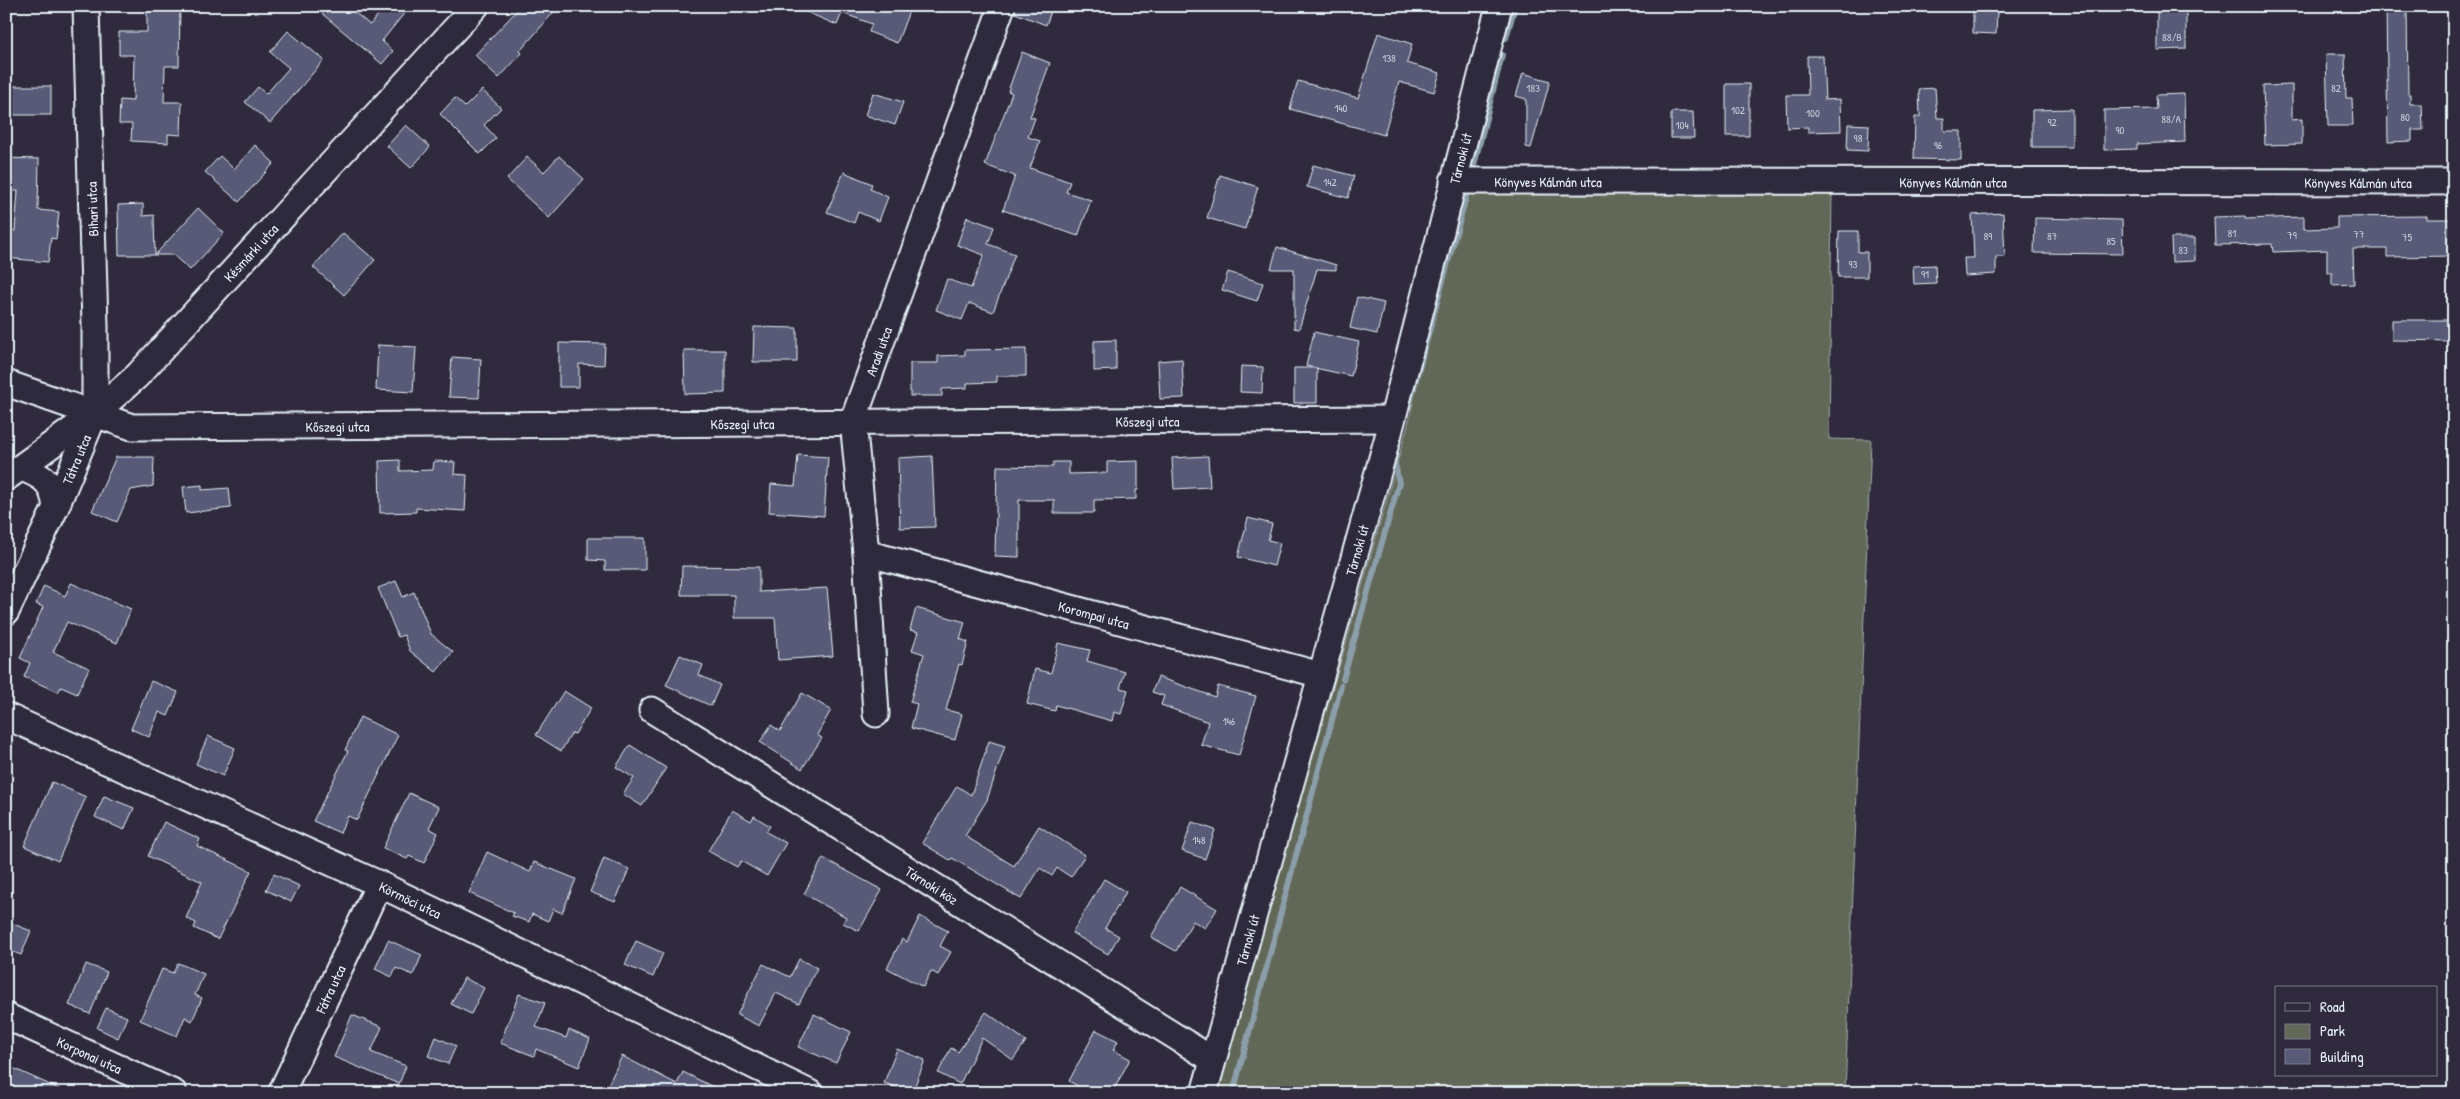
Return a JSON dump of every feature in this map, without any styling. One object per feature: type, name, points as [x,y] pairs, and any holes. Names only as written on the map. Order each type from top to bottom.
[{"type":"street","name":"Bihari utca","points":[[86,6],[95,326],[95,413]]},
{"type":"street","name":"Késmárki utca","points":[[14,473],[95,413],[137,376],[476,6]]},
{"type":"street","name":"Aradi utca","points":[[876,714],[866,553],[853,422],[1002,6]]},
{"type":"street","name":"Tárnoki út","points":[[1204,1093],[1392,419],[1499,6]]},
{"type":"street","name":"Könyves Kálmán utca","points":[[1453,181],[2454,182]]},
{"type":"street","name":"Kőszegi utca","points":[[6,383],[132,427],[1392,419]]},
{"type":"street","name":"Tátra utca","points":[[6,612],[56,507],[95,413]]},
{"type":"street","name":"Tátra utca","points":[[14,473],[39,475],[53,489],[56,507]]},
{"type":"street","name":"Korompai utca","points":[[866,553],[1321,675]]},
{"type":"street","name":"Tárnoki köz","points":[[652,710],[1213,1060]]},
{"type":"street","name":"Körmöci utca","points":[[6,716],[379,884],[810,1093]]},
{"type":"street","name":"Fátra utca","points":[[281,1093],[379,884]]},
{"type":"street","name":"Korponai utca","points":[[6,1016],[174,1093]]},
{"type":"green space","points":[[1463,189],[1832,193],[1829,439],[1871,440],[1845,1093],[1216,1093],[1224,1058],[1407,428]]},
{"type":"building","points":[[147,6],[180,6],[179,66],[165,66],[164,102],[182,102],[181,135],[168,134],[168,143],[131,141],[132,124],[119,124],[120,100],[133,101],[134,55],[119,55],[119,32],[147,32]]},
{"type":"building","points":[[313,6],[347,6],[370,25],[385,6],[410,6],[382,41],[393,51],[382,64]]},
{"type":"building","points":[[521,6],[559,6],[520,51],[522,53],[499,78],[475,55]]},
{"type":"building","points":[[792,6],[911,6],[897,43],[869,32],[872,24],[842,13],[837,25]]},
{"type":"building","points":[[1016,6],[1053,6],[1046,25],[1015,13]]},
{"type":"building","points":[[2157,6],[2186,6],[2186,49],[2157,50]]},
{"type":"building","points":[[2386,6],[2407,6],[2408,94],[2410,94],[2410,104],[2422,104],[2423,130],[2412,130],[2412,141],[2388,142]]},
{"type":"building","points":[[1973,11],[1997,12],[1996,34],[1973,33]]},
{"type":"building","points":[[288,31],[324,60],[270,123],[245,102],[258,87],[266,94],[289,68],[270,52]]},
{"type":"building","points":[[1378,33],[1412,44],[1407,63],[1440,73],[1434,92],[1399,82],[1384,135],[1290,109],[1298,81],[1358,98]]},
{"type":"building","points":[[1022,52],[1050,63],[1030,117],[1035,118],[1028,137],[1040,141],[1030,168],[1070,182],[1066,192],[1091,200],[1078,236],[1003,210],[1015,176],[985,165],[1012,93],[1008,91]]},
{"type":"building","points":[[2326,54],[2345,54],[2346,98],[2352,98],[2353,126],[2328,126]]},
{"type":"building","points":[[1807,56],[1823,56],[1825,100],[1840,99],[1841,131],[1808,132],[1808,127],[1787,128],[1786,95],[1808,95]]},
{"type":"building","points":[[1523,73],[1550,81],[1531,148],[1526,147],[1526,99],[1516,96]]},
{"type":"building","points":[[1726,84],[1749,84],[1749,136],[1726,136]]},
{"type":"building","points":[[2292,85],[2292,120],[2302,119],[2302,144],[2265,145],[2263,86]]},
{"type":"building","points":[[6,86],[51,86],[51,115],[6,115]]},
{"type":"building","points":[[1935,88],[1937,118],[1944,118],[1944,131],[1961,131],[1961,160],[1914,159],[1915,117],[1920,117],[1919,89]]},
{"type":"building","points":[[482,90],[501,108],[484,125],[496,138],[480,154],[440,114],[455,98],[465,107]]},
{"type":"building","points":[[873,93],[903,102],[895,125],[865,115]]},
{"type":"building","points":[[2184,94],[2185,142],[2137,144],[2137,149],[2104,150],[2104,110],[2157,109],[2156,95]]},
{"type":"building","points":[[2072,109],[2072,147],[2032,147],[2032,110]]},
{"type":"building","points":[[1671,112],[1693,112],[1694,138],[1671,138]]},
{"type":"building","points":[[1848,124],[1869,125],[1868,151],[1847,150]]},
{"type":"building","points":[[406,125],[430,147],[411,168],[387,146]]},
{"type":"building","points":[[255,145],[274,163],[239,202],[205,172],[220,156],[234,169]]},
{"type":"building","points":[[559,156],[584,179],[549,218],[507,179],[527,157],[544,172]]},
{"type":"building","points":[[6,158],[39,159],[38,210],[59,212],[56,239],[51,238],[48,262],[6,258],[6,230],[15,231],[18,191],[6,191]]},
{"type":"building","points":[[1313,165],[1354,176],[1348,198],[1307,187]]},
{"type":"building","points":[[844,172],[872,184],[870,189],[888,197],[879,221],[858,212],[854,223],[827,212]]},
{"type":"building","points":[[1220,175],[1258,187],[1245,229],[1207,218]]},
{"type":"building","points":[[143,204],[143,216],[154,215],[155,255],[119,255],[118,205]]},
{"type":"building","points":[[198,208],[224,233],[190,270],[173,255],[155,255]]},
{"type":"building","points":[[2003,213],[2005,257],[1996,257],[1996,274],[1965,276],[1964,258],[1974,258],[1972,215]]},
{"type":"building","points":[[2245,216],[2245,219],[2304,217],[2304,229],[2337,228],[2337,217],[2427,216],[2427,219],[2454,219],[2454,256],[2387,257],[2387,249],[2353,249],[2354,284],[2332,285],[2332,272],[2327,272],[2327,250],[2273,252],[2272,244],[2215,245],[2214,217]]},
{"type":"building","points":[[967,217],[994,227],[988,244],[1015,254],[993,312],[969,303],[962,320],[936,310],[947,279],[971,288],[984,255],[957,245]]},
{"type":"building","points":[[2035,218],[2122,220],[2123,254],[2034,253]]},
{"type":"building","points":[[1839,231],[1858,231],[1858,252],[1867,252],[1867,277],[1838,277]]},
{"type":"building","points":[[343,233],[375,260],[344,295],[313,267]]},
{"type":"building","points":[[2171,238],[2195,238],[2195,261],[2172,262]]},
{"type":"building","points":[[1277,247],[1336,265],[1336,270],[1317,269],[1299,329],[1294,328],[1294,269],[1271,269]]},
{"type":"building","points":[[1935,265],[1936,283],[1914,284],[1913,266]]},
{"type":"building","points":[[1228,272],[1263,283],[1257,301],[1222,290]]},
{"type":"building","points":[[1357,297],[1384,303],[1377,334],[1350,328]]},
{"type":"building","points":[[2392,320],[2454,320],[2454,341],[2392,340]]},
{"type":"building","points":[[754,327],[797,328],[797,362],[753,362]]},
{"type":"building","points":[[1314,332],[1359,342],[1351,376],[1306,366]]},
{"type":"building","points":[[1116,340],[1116,370],[1094,371],[1094,341]]},
{"type":"building","points":[[559,343],[605,344],[604,365],[579,364],[579,387],[559,387]]},
{"type":"building","points":[[378,345],[416,347],[413,392],[376,390]]},
{"type":"building","points":[[1026,349],[1026,376],[997,376],[997,382],[967,383],[967,388],[942,389],[942,396],[910,396],[910,363],[938,363],[938,356],[965,355],[965,350]]},
{"type":"building","points":[[684,350],[725,350],[725,393],[685,394]]},
{"type":"building","points":[[452,357],[481,359],[479,398],[449,397]]},
{"type":"building","points":[[1182,359],[1184,398],[1160,399],[1158,361]]},
{"type":"building","points":[[1241,366],[1263,367],[1262,393],[1240,392]]},
{"type":"building","points":[[1294,368],[1317,368],[1317,403],[1294,403]]},
{"type":"building","points":[[798,455],[828,457],[824,516],[769,512],[771,484],[795,486]]},
{"type":"building","points":[[932,456],[935,527],[900,528],[898,458]]},
{"type":"building","points":[[1208,456],[1210,487],[1174,489],[1172,458]]},
{"type":"building","points":[[116,457],[154,457],[153,486],[131,490],[117,522],[92,511]]},
{"type":"building","points":[[400,460],[400,471],[433,470],[434,461],[455,462],[454,474],[467,475],[465,511],[416,508],[416,512],[380,513],[379,461]]},
{"type":"building","points":[[1138,461],[1138,490],[1136,490],[1136,499],[1094,500],[1094,513],[1054,513],[1054,500],[1019,500],[1019,557],[995,556],[997,466],[1053,467],[1053,462],[1069,462],[1069,474],[1107,473],[1107,462]]},
{"type":"building","points":[[202,485],[202,490],[229,488],[231,508],[186,513],[183,487]]},
{"type":"building","points":[[1248,518],[1272,524],[1268,540],[1280,543],[1274,566],[1238,557]]},
{"type":"building","points":[[588,538],[645,538],[645,570],[605,570],[605,561],[588,560]]},
{"type":"building","points":[[682,566],[759,567],[759,592],[827,588],[833,656],[778,660],[775,618],[734,618],[734,595],[681,595]]},
{"type":"building","points":[[396,581],[403,597],[414,592],[431,634],[453,652],[436,672],[410,651],[404,635],[398,637],[378,588]]},
{"type":"building","points":[[71,583],[131,609],[117,643],[67,622],[53,652],[89,668],[77,694],[61,687],[58,692],[24,677],[30,663],[20,658],[43,607],[36,604],[44,586],[65,596]]},
{"type":"building","points":[[916,608],[965,622],[960,639],[968,642],[962,665],[959,664],[946,710],[962,714],[955,740],[911,728],[917,704],[910,702],[924,654],[912,650],[918,632],[910,630]]},
{"type":"building","points":[[1058,643],[1090,650],[1087,661],[1125,672],[1120,688],[1128,690],[1121,714],[1114,712],[1112,721],[1056,705],[1055,711],[1027,704],[1035,669],[1051,673]]},
{"type":"building","points":[[680,655],[703,665],[699,675],[720,685],[711,706],[666,685]]},
{"type":"building","points":[[1158,677],[1215,697],[1218,686],[1256,696],[1239,755],[1201,745],[1208,722],[1161,705],[1164,696],[1152,692]]},
{"type":"building","points":[[151,681],[178,692],[168,716],[159,712],[149,737],[131,729]]},
{"type":"building","points":[[564,691],[591,708],[575,734],[572,733],[561,751],[536,735]]},
{"type":"building","points":[[802,693],[831,710],[817,735],[822,738],[802,769],[760,742],[771,725],[780,731]]},
{"type":"building","points":[[360,717],[398,735],[357,820],[348,816],[340,833],[313,821],[348,751],[345,750]]},
{"type":"building","points":[[208,736],[235,748],[223,776],[196,764]]},
{"type":"building","points":[[989,741],[1005,746],[987,800],[965,836],[1014,866],[1039,826],[1085,855],[1071,877],[1057,868],[1052,876],[1040,868],[1021,899],[952,858],[950,860],[922,843],[957,786],[971,795]]},
{"type":"building","points":[[630,745],[666,768],[642,806],[623,794],[634,778],[616,767]]},
{"type":"building","points":[[52,782],[86,797],[58,861],[24,846]]},
{"type":"building","points":[[409,793],[439,807],[429,828],[438,833],[424,863],[409,856],[407,859],[383,848]]},
{"type":"building","points":[[104,796],[134,808],[124,830],[95,817]]},
{"type":"building","points":[[732,810],[751,821],[754,816],[770,826],[766,832],[786,843],[767,876],[741,861],[737,867],[708,851]]},
{"type":"building","points":[[164,822],[200,839],[197,846],[251,871],[218,939],[194,928],[196,923],[186,918],[202,882],[148,856]]},
{"type":"building","points":[[1192,822],[1215,830],[1205,859],[1182,851]]},
{"type":"building","points":[[487,852],[530,872],[534,862],[576,879],[562,913],[553,909],[548,921],[532,914],[529,922],[512,916],[514,913],[469,893]]},
{"type":"building","points":[[604,858],[629,869],[615,902],[590,892]]},
{"type":"building","points":[[823,858],[882,890],[859,931],[843,923],[846,917],[804,894]]},
{"type":"building","points":[[274,874],[299,886],[291,902],[266,890]]},
{"type":"building","points":[[1104,879],[1126,892],[1105,928],[1119,936],[1108,954],[1072,933]]},
{"type":"building","points":[[1180,887],[1217,909],[1205,928],[1193,921],[1176,951],[1151,937]]},
{"type":"building","points":[[920,916],[948,931],[940,946],[951,952],[938,975],[931,971],[923,987],[887,968],[902,939],[907,942]]},
{"type":"building","points":[[6,921],[31,931],[21,955],[6,949]]},
{"type":"building","points":[[388,940],[422,955],[413,975],[396,968],[392,977],[375,969]]},
{"type":"building","points":[[636,941],[663,953],[653,977],[625,965]]},
{"type":"building","points":[[799,959],[817,968],[799,1004],[776,993],[759,1026],[737,1015],[763,964],[790,977]]},
{"type":"building","points":[[178,963],[204,974],[195,995],[202,998],[192,1021],[185,1017],[177,1036],[140,1020],[162,969],[173,973]]},
{"type":"building","points":[[86,964],[107,972],[90,1014],[69,1005]]},
{"type":"building","points":[[464,978],[484,988],[471,1014],[451,1004]]},
{"type":"building","points":[[519,994],[545,1003],[536,1027],[566,1038],[569,1030],[590,1039],[579,1067],[536,1049],[534,1056],[500,1043]]},
{"type":"building","points":[[106,1008],[127,1017],[118,1038],[97,1028]]},
{"type":"building","points":[[986,1012],[1026,1041],[1013,1060],[982,1038],[960,1084],[938,1073],[951,1048],[958,1052]]},
{"type":"building","points":[[814,1014],[851,1032],[836,1063],[798,1047]]},
{"type":"building","points":[[352,1015],[382,1027],[371,1052],[406,1066],[399,1084],[334,1057]]},
{"type":"building","points":[[1096,1030],[1118,1041],[1113,1050],[1130,1059],[1112,1093],[1090,1093],[1069,1081]]},
{"type":"building","points":[[436,1037],[456,1046],[448,1064],[428,1056]]},
{"type":"building","points":[[897,1049],[925,1060],[912,1093],[884,1083]]},
{"type":"building","points":[[622,1056],[677,1084],[683,1072],[725,1093],[604,1093]]},
{"type":"building","points":[[6,1065],[68,1093],[6,1093]]},
{"type":"waterway","points":[[1506,38],[1515,6]]},
{"type":"waterway","points":[[1472,173],[1502,55]]},
{"type":"waterway","points":[[1408,408],[1466,197]]},
{"type":"waterway","points":[[1343,679],[1399,483],[1394,460],[1396,454]]},
{"type":"waterway","points":[[1233,1093],[1341,686]]}]
